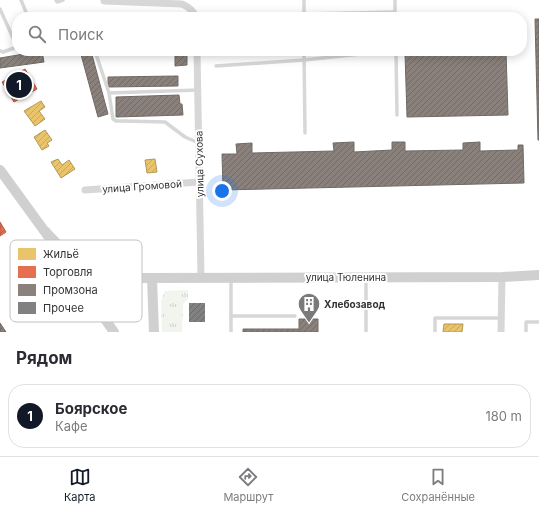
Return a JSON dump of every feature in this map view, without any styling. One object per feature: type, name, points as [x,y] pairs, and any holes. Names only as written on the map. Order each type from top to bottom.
[{"type":"main road","name":"улица Тюленина","points":[[0,170],[51,240]]},
{"type":"main road","name":"улица Тюленина","points":[[45,231],[54,240]]},
{"type":"main road","name":"улица Тюленина","points":[[142,278],[539,276]]},
{"type":"main road","points":[[152,279],[154,332]]},
{"type":"main road","name":"улица Тюленина","points":[[107,322],[114,332]]},
{"type":"street","points":[[104,1],[182,4],[189,7],[194,12]]},
{"type":"street","name":"улица Сухова","points":[[197,56],[201,277]]},
{"type":"street","name":"улица Громовой","points":[[85,190],[200,182]]},
{"type":"street","points":[[501,332],[502,277]]},
{"type":"lane","points":[[21,0],[26,12]]},
{"type":"lane","points":[[56,0],[57,2],[63,0]]},
{"type":"lane","points":[[304,0],[304,12]]},
{"type":"lane","points":[[395,0],[395,12]]},
{"type":"lane","points":[[0,9],[12,36]]},
{"type":"lane","points":[[0,50],[3,52],[12,49]]},
{"type":"lane","points":[[97,56],[109,93],[113,119],[165,122],[185,137],[199,143]]},
{"type":"lane","points":[[304,56],[305,133]]},
{"type":"lane","points":[[216,66],[342,56]]},
{"type":"lane","points":[[396,56],[397,115]]},
{"type":"lane","points":[[109,93],[198,90]]},
{"type":"lane","points":[[231,277],[231,332]]},
{"type":"lane","points":[[366,277],[366,332]]},
{"type":"lane","points":[[231,316],[295,316]]},
{"type":"lane","points":[[435,332],[435,318],[501,318]]},
{"type":"lane","points":[[526,332],[526,322],[539,322]]},
{"type":"green space","points":[[188,290],[188,299],[183,304],[182,332],[162,332],[161,301],[165,291]]},
{"type":"building: Жильё","points":[[41,101],[45,107],[39,111],[45,119],[35,126],[24,111]]},
{"type":"building: Жильё","points":[[45,130],[52,140],[47,143],[49,146],[42,150],[34,137]]},
{"type":"building: Жильё","points":[[58,159],[62,165],[69,160],[75,169],[61,178],[51,162]]},
{"type":"building: Жильё","points":[[155,159],[157,172],[147,173],[145,160]]},
{"type":"building: Жильё","points":[[444,324],[463,324],[462,332],[443,332]]},
{"type":"building: Торговля","points":[[25,69],[37,89],[14,102],[2,82]]},
{"type":"building: Торговля","points":[[0,222],[6,232],[0,236]]},
{"type":"building: Промзона","points":[[535,19],[539,19],[539,140],[538,140]]},
{"type":"building: Промзона","points":[[12,56],[43,56],[44,62],[0,68],[0,58]]},
{"type":"building: Промзона","points":[[81,56],[92,56],[108,114],[98,117]]},
{"type":"building: Промзона","points":[[175,56],[187,56],[187,65],[175,66]]},
{"type":"building: Промзона","points":[[405,56],[506,56],[508,115],[407,117]]},
{"type":"building: Промзона","points":[[178,76],[178,86],[108,87],[108,77]]},
{"type":"building: Промзона","points":[[179,95],[183,115],[116,117],[116,97]]},
{"type":"building: Промзона","points":[[354,142],[354,152],[392,150],[392,142],[405,142],[405,151],[463,150],[463,143],[480,142],[480,151],[518,150],[518,145],[523,145],[524,183],[223,190],[222,154],[237,154],[236,144],[252,143],[252,153],[334,151],[333,143]]},
{"type":"building: Промзона","name":"Хлебозавод","points":[[299,319],[318,319],[318,332],[243,332],[243,329],[299,329]]},
{"type":"building: Промзона","points":[[0,323],[6,332],[0,332]]},
{"type":"building: Прочее","points":[[189,303],[205,303],[205,322],[189,322]]},
{"type":"place","name":"Боярское","points":[[19,85]]},
{"type":"place","name":"Хлебозавод","points":[[309,324]]}]
